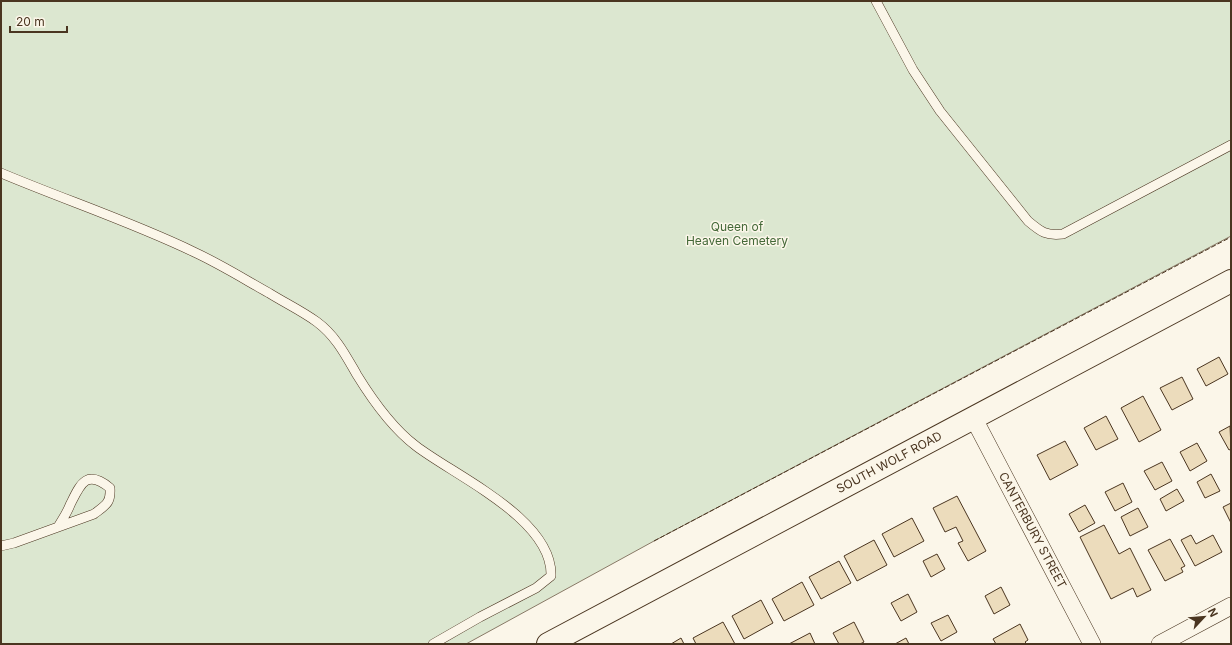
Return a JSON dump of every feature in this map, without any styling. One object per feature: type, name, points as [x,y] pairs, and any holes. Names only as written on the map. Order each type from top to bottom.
[{"type":"main road","name":"SOUTH WOLF ROAD","points":[[548,644],[1231,281]]},
{"type":"street","name":"CANTERBURY STREET","points":[[973,417],[1092,644]]},
{"type":"street","points":[[1160,644],[1231,606]]},
{"type":"lane","points":[[876,1],[914,70],[940,111],[1028,221],[1040,231],[1050,235],[1063,234],[1231,145]]},
{"type":"lane","points":[[1,173],[72,203],[137,227],[195,252],[317,322],[338,343],[373,398],[407,439],[422,451],[485,491],[531,529],[548,554],[551,566],[551,576],[536,588],[480,617],[433,644]]},
{"type":"lane","points":[[1,546],[14,543],[94,514],[105,506],[110,498],[110,488],[96,479],[86,479],[79,486],[58,527]]},
{"type":"lane","points":[[1,540],[14,543]]},
{"type":"green space","name":"Queen of Heaven Cemetery","points":[[1,1],[1231,1],[1231,236],[654,541],[466,644],[1,644]]},
{"type":"building","points":[[1219,357],[1228,374],[1206,386],[1197,369]]},
{"type":"building","points":[[1182,377],[1193,399],[1172,410],[1160,388]]},
{"type":"building","points":[[1143,396],[1161,430],[1139,442],[1121,408]]},
{"type":"building","points":[[1106,416],[1118,439],[1096,450],[1084,428]]},
{"type":"building","points":[[1230,426],[1231,449],[1229,450],[1219,432]]},
{"type":"building","points":[[1065,441],[1078,465],[1050,480],[1037,455]]},
{"type":"building","points":[[1197,443],[1207,461],[1190,471],[1180,452]]},
{"type":"building","points":[[1162,462],[1172,481],[1155,490],[1144,471]]},
{"type":"building","points":[[1211,474],[1220,491],[1205,498],[1197,482]]},
{"type":"building","points":[[1123,483],[1132,502],[1115,511],[1105,492]]},
{"type":"building","points":[[1177,489],[1184,501],[1166,511],[1160,499]]},
{"type":"building","points":[[957,496],[986,551],[968,561],[958,543],[963,541],[956,527],[945,532],[933,508]]},
{"type":"building","points":[[1231,503],[1231,523],[1223,507]]},
{"type":"building","points":[[1085,505],[1095,523],[1079,532],[1069,514]]},
{"type":"building","points":[[1138,508],[1148,527],[1130,536],[1121,517]]},
{"type":"building","points":[[912,518],[924,541],[894,557],[882,534]]},
{"type":"building","points":[[1104,525],[1119,554],[1130,548],[1151,590],[1137,597],[1133,588],[1111,599],[1080,537]]},
{"type":"building","points":[[1191,535],[1196,544],[1213,535],[1222,552],[1195,566],[1181,540]]},
{"type":"building","points":[[1170,539],[1185,566],[1181,568],[1183,572],[1165,581],[1148,550]]},
{"type":"building","points":[[874,540],[887,565],[857,581],[844,556]]},
{"type":"building","points":[[937,554],[945,569],[931,577],[923,561]]},
{"type":"building","points":[[839,561],[851,583],[821,599],[809,577]]},
{"type":"building","points":[[802,582],[814,605],[784,621],[772,599]]},
{"type":"building","points":[[1001,587],[1010,605],[994,614],[985,596]]},
{"type":"building","points":[[908,594],[917,612],[901,621],[891,603]]},
{"type":"building","points":[[761,600],[773,623],[744,639],[732,616]]},
{"type":"building","points":[[948,615],[957,632],[941,641],[931,623]]},
{"type":"building","points":[[723,622],[735,644],[696,644],[693,638]]},
{"type":"building","points":[[854,622],[864,642],[860,644],[839,644],[833,633]]},
{"type":"building","points":[[1020,624],[1028,640],[1025,642],[1027,644],[996,644],[993,639]]},
{"type":"building","points":[[810,633],[815,644],[789,644]]},
{"type":"building","points":[[681,638],[684,644],[671,644]]},
{"type":"building","points":[[906,638],[909,644],[895,644]]},
{"type":"fence","points":[[654,541],[1231,237]]}]
